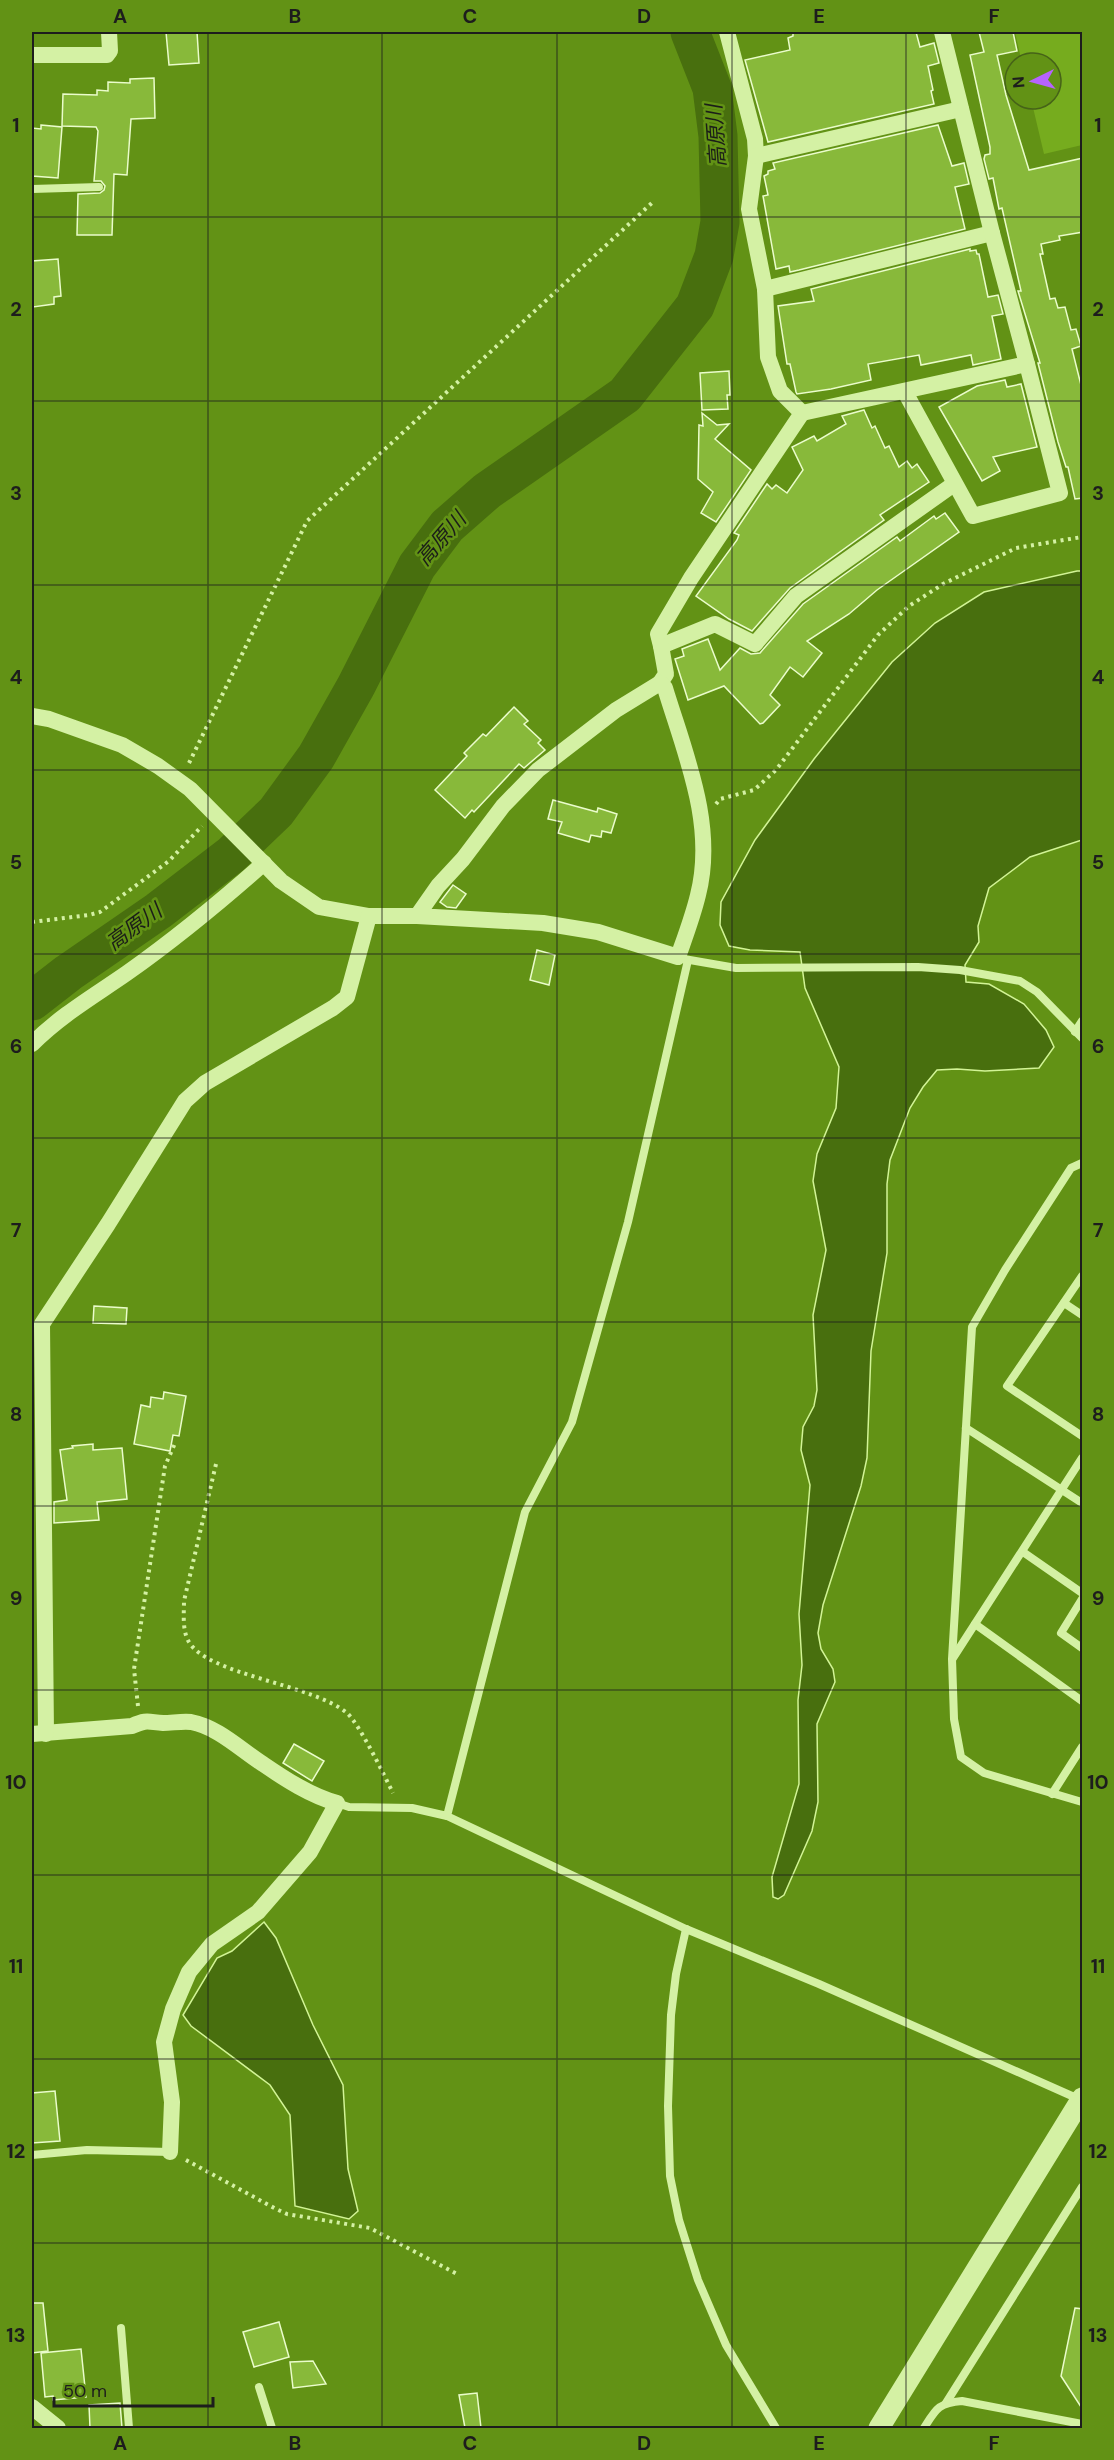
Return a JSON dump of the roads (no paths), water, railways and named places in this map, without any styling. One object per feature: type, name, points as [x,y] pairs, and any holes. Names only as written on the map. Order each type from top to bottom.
[{"type":"street","points":[[32,55],[107,55],[110,51],[109,32]]},
{"type":"street","points":[[732,32],[755,139],[756,156],[749,209],[765,289],[768,357],[780,391],[802,413]]},
{"type":"street","points":[[906,392],[973,516],[1060,493],[942,32]]},
{"type":"street","points":[[756,156],[961,109]]},
{"type":"street","points":[[765,289],[992,234]]},
{"type":"street","points":[[417,916],[438,886],[463,859],[503,806],[538,770],[616,710],[660,683],[666,675],[658,634],[692,578],[802,413],[1027,364]]},
{"type":"street","points":[[661,646],[715,624],[755,644],[796,596],[954,484]]},
{"type":"street","points":[[32,716],[122,745],[190,789],[281,881],[319,907],[369,916],[417,916],[554,924],[598,932],[683,958],[698,894],[703,850],[702,824],[696,788],[665,688],[660,683]]},
{"type":"street","points":[[32,1044],[55,1021],[128,972],[221,901],[264,864]]},
{"type":"street","points":[[170,2152],[172,2102],[164,2042],[172,2009],[189,1972],[212,1944],[258,1912],[310,1852],[336,1803],[321,1798],[262,1764],[244,1749],[215,1732],[191,1722],[161,1723],[146,1719],[132,1726],[39,1734],[37,1323],[53,1304],[108,1224],[185,1101],[205,1083],[333,1008],[347,997],[369,916]]},
{"type":"street","points":[[879,2428],[1082,2099]]},
{"type":"street","points":[[32,2407],[58,2428]]},
{"type":"lane","points":[[32,189],[99,187]]},
{"type":"lane","points":[[447,1816],[525,1512],[572,1422],[628,1222],[683,958],[735,968],[895,967],[960,970],[1020,981],[1037,992],[1083,1038]]},
{"type":"lane","points":[[1075,1032],[1083,1021]]},
{"type":"lane","points":[[1083,1163],[1071,1168],[1005,1270],[972,1327],[952,1659],[954,1719],[961,1757],[984,1773],[1083,1802]]},
{"type":"lane","points":[[1083,1276],[1007,1386],[1083,1436]]},
{"type":"lane","points":[[1064,1303],[1083,1316]]},
{"type":"lane","points":[[966,1428],[1083,1503]]},
{"type":"lane","points":[[952,1659],[1083,1458]]},
{"type":"lane","points":[[1023,1552],[1083,1593]]},
{"type":"lane","points":[[1083,1599],[1061,1633],[1083,1648]]},
{"type":"lane","points":[[975,1624],[1083,1701]]},
{"type":"lane","points":[[1052,1794],[1083,1747]]},
{"type":"lane","points":[[336,1803],[349,1807],[401,1807],[447,1816],[686,1929],[819,1984],[1082,2099]]},
{"type":"lane","points":[[686,1929],[676,1974],[671,2014],[668,2106],[670,2176],[679,2220],[698,2280],[726,2345],[776,2428]]},
{"type":"lane","points":[[32,2155],[87,2150],[170,2152]]},
{"type":"lane","points":[[946,2403],[1083,2187]]},
{"type":"lane","points":[[121,2328],[129,2428]]},
{"type":"lane","points":[[259,2387],[272,2428]]},
{"type":"lane","points":[[924,2428],[936,2408],[946,2403],[962,2401],[1083,2424]]},
{"type":"waterway","name":"高原川","points":[[32,1001],[68,973],[158,911],[231,855],[276,812],[316,757],[356,686],[417,566],[447,526],[487,491],[625,395],[695,306],[714,256],[720,222],[718,136],[712,88],[690,32]]}]
